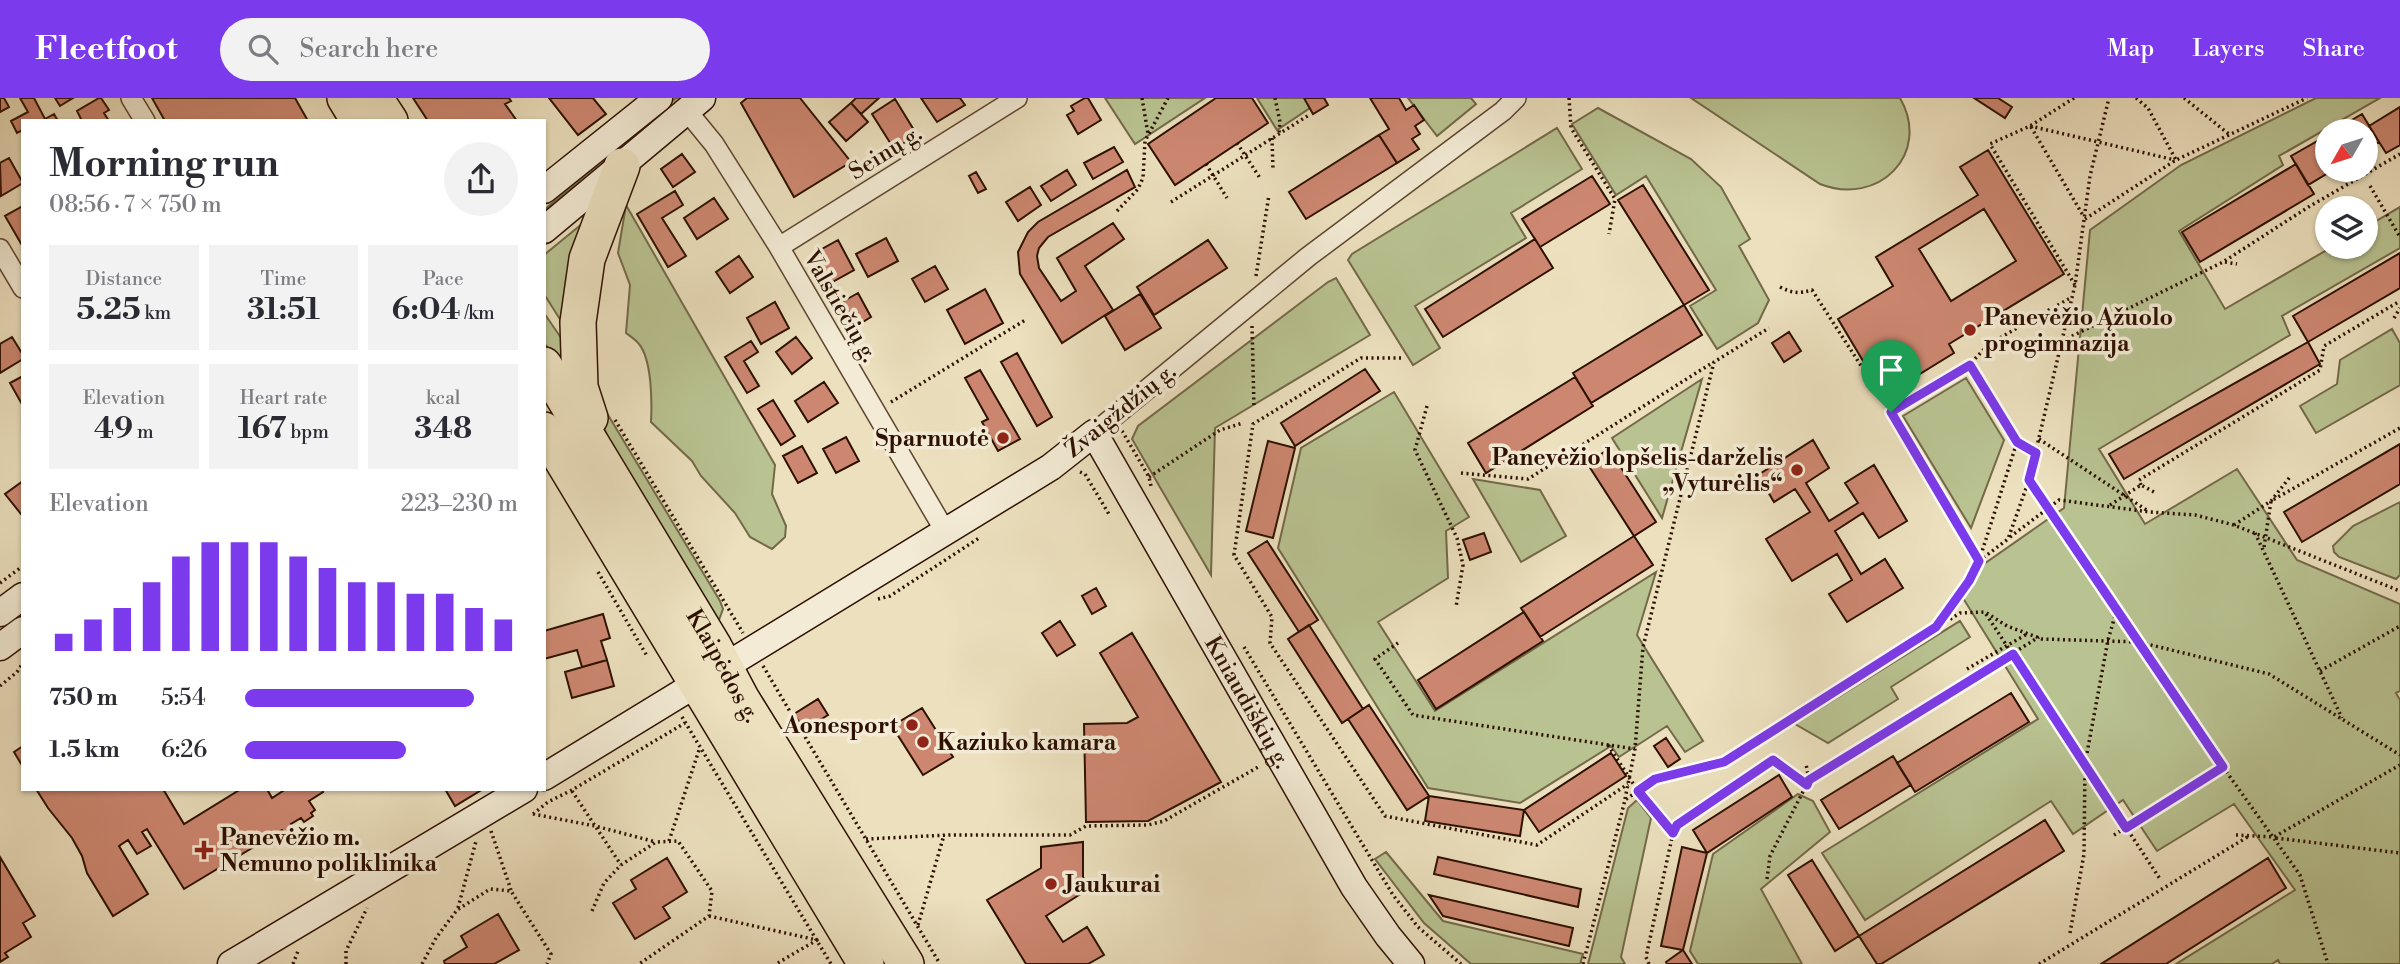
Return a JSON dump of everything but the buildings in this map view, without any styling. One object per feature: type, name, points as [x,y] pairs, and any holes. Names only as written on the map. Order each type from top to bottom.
[{"type":"highway","points":[[345,98],[358,119]]},
{"type":"highway","points":[[375,98],[389,119]]},
{"type":"highway","points":[[606,465],[580,387],[578,322],[587,259],[622,166]]},
{"type":"highway","name":"Klaipėdos g.","points":[[546,368],[606,465],[741,698],[906,964]]},
{"type":"highway","name":"Klaipėdos g.","points":[[546,433],[724,666],[866,964]]},
{"type":"main road","points":[[546,188],[659,98]]},
{"type":"main road","points":[[546,228],[695,104]]},
{"type":"main road","name":"Žvaigždžių g.","points":[[551,772],[1051,467],[1104,425]]},
{"type":"main road","name":"Kniaudiškių g.","points":[[1104,425],[1354,887],[1411,964]]},
{"type":"main road","points":[[0,613],[21,597]]},
{"type":"main road","points":[[0,647],[21,631]]},
{"type":"main road","points":[[231,964],[521,791]]},
{"type":"street","points":[[131,98],[144,119]]},
{"type":"street","name":"Seinų g.","points":[[779,247],[1017,98]]},
{"type":"street","name":"Žvaigždžių g.","points":[[1104,425],[1309,256],[1503,111],[1516,98]]},
{"type":"street","name":"Valstiečių g.","points":[[695,104],[714,144],[779,247],[945,531]]},
{"type":"street","points":[[0,248],[21,285]]},
{"type":"path","points":[[1142,98],[1148,136]]},
{"type":"path","points":[[1117,211],[1138,189],[1143,178],[1145,141],[1168,98]]},
{"type":"path","points":[[1277,98],[1279,134]]},
{"type":"path","points":[[1569,98],[1571,128],[1615,199],[1609,234]]},
{"type":"path","points":[[2074,98],[2030,126],[1990,144],[2075,285]]},
{"type":"path","points":[[2008,539],[2029,480],[2075,285],[2090,176],[2109,98]]},
{"type":"path","points":[[2136,98],[2148,108],[2176,160]]},
{"type":"path","points":[[2184,98],[2230,135]]},
{"type":"path","points":[[2085,219],[2176,160],[2307,98]]},
{"type":"path","points":[[1171,202],[1309,115]]},
{"type":"path","points":[[2030,126],[2176,160]]},
{"type":"path","points":[[2030,126],[2085,219]]},
{"type":"path","points":[[1272,138],[1273,170]]},
{"type":"path","points":[[1237,143],[1260,178]]},
{"type":"path","points":[[2062,341],[2223,262],[2310,205],[2400,155]]},
{"type":"path","points":[[1206,164],[1227,198]]},
{"type":"path","points":[[2370,186],[2400,237]]},
{"type":"path","points":[[2223,262],[2237,264]]},
{"type":"path","points":[[1780,287],[1800,293],[1811,289],[1891,412],[1979,561]]},
{"type":"path","points":[[1891,412],[1970,365],[1989,344],[2072,297]]},
{"type":"path","points":[[2156,493],[2141,485],[2139,480],[2320,370],[2324,346],[2400,301]]},
{"type":"path","points":[[2394,318],[2400,308]]},
{"type":"path","points":[[874,412],[1027,319]]},
{"type":"path","points":[[1461,473],[1528,479],[1769,328]]},
{"type":"path","points":[[1401,358],[1361,358],[1253,424],[1234,555],[1272,617],[1270,643],[1385,816],[1536,845],[1628,783]]},
{"type":"path","points":[[1583,964],[1625,800],[1635,749],[1643,647],[1714,362]]},
{"type":"path","points":[[1970,365],[2017,442],[2036,453]]},
{"type":"path","points":[[1427,406],[1415,450],[1457,538],[1463,565],[1456,607]]},
{"type":"path","points":[[613,416],[724,666],[866,839],[940,964]]},
{"type":"path","points":[[1149,477],[1220,430],[1243,422]]},
{"type":"path","points":[[1104,425],[1149,477],[1153,495]]},
{"type":"path","points":[[2234,525],[2400,428]]},
{"type":"path","points":[[2039,439],[2150,512]]},
{"type":"path","points":[[1936,627],[1969,581],[1979,561],[2017,442]]},
{"type":"path","points":[[2264,549],[2271,501],[2290,477]]},
{"type":"path","points":[[2029,480],[2223,767],[2300,875],[2328,964]]},
{"type":"path","points":[[2108,507],[2141,485]]},
{"type":"path","points":[[1979,561],[2059,500],[2195,515],[2234,525],[2400,591]]},
{"type":"path","points":[[2255,533],[2342,718]]},
{"type":"path","points":[[0,583],[21,567]]},
{"type":"path","points":[[2070,933],[2084,854],[2085,764],[2108,640],[2117,609]]},
{"type":"path","points":[[1625,800],[1655,779],[1724,762],[1960,613],[1985,612],[2007,626],[2039,638],[2139,642],[2269,674],[2400,755]]},
{"type":"path","points":[[1985,612],[2160,879]]},
{"type":"path","points":[[2320,671],[2400,626]]},
{"type":"path","points":[[1967,669],[2027,634]]},
{"type":"path","points":[[1767,879],[1770,856],[1808,783],[2039,638]]},
{"type":"path","points":[[1398,643],[1375,659],[1413,715],[1635,749]]},
{"type":"path","points":[[1244,647],[1393,895],[1418,927],[1461,964]]},
{"type":"path","points":[[0,686],[21,666]]},
{"type":"path","points":[[685,723],[548,802],[533,814],[656,842],[678,841],[712,891],[709,916]]},
{"type":"path","points":[[690,730],[831,964]]},
{"type":"path","points":[[1608,744],[1638,791],[1673,833]]},
{"type":"path","points":[[669,841],[700,747]]},
{"type":"path","points":[[1649,964],[1646,957],[1677,825],[1773,760],[1808,783]]},
{"type":"path","points":[[1806,764],[1808,783]]},
{"type":"path","points":[[2274,837],[2400,765]]},
{"type":"path","points":[[866,839],[944,835],[1070,835],[1086,827],[1148,825],[1164,821],[1258,767]]},
{"type":"path","points":[[2115,835],[2223,767]]},
{"type":"path","points":[[551,772],[572,790],[621,865]]},
{"type":"path","points":[[484,813],[511,891],[551,954],[547,964]]},
{"type":"path","points":[[457,910],[484,813]]},
{"type":"path","points":[[918,927],[944,835]]},
{"type":"path","points":[[2236,835],[2274,837],[2400,853]]},
{"type":"path","points":[[2039,964],[2249,836]]},
{"type":"path","points":[[592,911],[604,883],[621,865],[656,842]]},
{"type":"path","points":[[422,964],[436,938],[457,910],[490,889],[511,891]]},
{"type":"path","points":[[346,964],[346,951],[367,906]]},
{"type":"path","points":[[639,964],[709,916],[817,940]]},
{"type":"path","points":[[776,964],[817,940]]},
{"type":"green space","points":[[676,98],[688,98],[546,218],[546,208]]},
{"type":"green space","points":[[1105,98],[1205,98],[1135,144]]},
{"type":"green space","points":[[1257,98],[1325,98],[1277,130]]},
{"type":"green space","points":[[1408,98],[1471,98],[1476,104],[1437,136]]},
{"type":"green space","points":[[1691,98],[1900,98],[1908,119],[1909,138],[1904,156],[1894,171],[1879,182],[1861,188],[1841,189],[1820,184]]},
{"type":"green space","points":[[2316,98],[2380,98],[2343,119],[2315,119],[2315,135],[2279,156],[2283,165],[2179,231],[2225,309],[2315,257],[2315,259],[2378,259],[2378,220],[2400,207],[2400,248],[2282,316],[2290,335],[2099,449],[2145,524],[2237,469],[2297,560],[2400,604],[2400,691],[2396,693],[2400,700],[2400,964],[2280,964],[2278,960],[2272,964],[2176,964],[2295,890],[2234,804],[2157,851],[2123,800],[2073,834],[2051,801],[1865,920],[1822,853],[2038,719],[1963,598],[1984,564],[2064,508],[2090,230],[2181,165]]},
{"type":"green space","points":[[1598,108],[1691,159],[1721,187],[1750,239],[1739,246],[1769,300],[1758,323],[1717,349],[1690,306],[1716,290],[1646,176],[1616,195],[1572,124]]},
{"type":"green space","points":[[1557,128],[1582,169],[1511,213],[1526,238],[1415,306],[1440,348],[1413,365],[1348,260],[1352,254]]},
{"type":"green space","points":[[626,205],[775,465],[772,494],[786,526],[785,537],[772,549],[750,537],[735,513],[701,476],[692,461],[651,422],[649,370],[639,344],[626,333],[630,285],[618,253]]},
{"type":"green space","points":[[594,214],[568,332],[546,297],[546,253]]},
{"type":"green space","points":[[1336,278],[1370,335],[1215,428],[1211,575],[1132,439],[1138,426]]},
{"type":"green space","points":[[546,316],[566,345],[569,383],[546,345]]},
{"type":"green space","points":[[2392,329],[2400,343],[2400,385],[2316,433],[2300,406],[2337,384],[2340,360]]},
{"type":"green space","points":[[1966,378],[2004,440],[1971,528],[1903,416]]},
{"type":"green space","points":[[1702,379],[1662,518],[1612,438]]},
{"type":"green space","points":[[590,385],[720,601],[723,609],[719,620],[715,620],[617,457],[603,426]]},
{"type":"green space","points":[[1394,392],[1469,517],[1446,531],[1448,578],[1378,622],[1435,711],[1656,572],[1637,635],[1703,741],[1685,752],[1667,726],[1619,757],[1611,746],[1520,803],[1428,788],[1278,548],[1301,448]]},
{"type":"green space","points":[[1473,479],[1540,490],[1566,536],[1521,562]]},
{"type":"green space","points":[[2400,502],[2400,575],[2396,579],[2339,557],[2334,552],[2333,546],[2353,526]]},
{"type":"green space","points":[[1960,621],[1970,637],[1891,687],[1898,699],[1828,743],[1795,724]]},
{"type":"green space","points":[[1798,794],[1813,801],[1830,832],[1761,889],[1802,964],[1698,964],[1690,951],[1713,854]]},
{"type":"green space","points":[[1637,800],[1651,818],[1621,957],[1625,964],[1588,964],[1628,808]]},
{"type":"green space","points":[[1386,852],[1443,921],[1583,954],[1580,964],[1471,964],[1424,923],[1375,859]]},
{"type":"place","name":"Panevėžio Ąžuolo progimnazija","points":[[1970,330]]},
{"type":"place","name":"Sparnuotė","points":[[1003,438]]},
{"type":"place","name":"Panevėžio lopšelis-darželis „Vyturėlis“","points":[[1797,470]]},
{"type":"place","name":"Aonesport","points":[[912,725]]},
{"type":"place","name":"Kaziuko kamara","points":[[923,742]]},
{"type":"place","name":"Panevėžio m. Nemuno poliklinika","points":[[204,850]]},
{"type":"place","name":"Jaukurai","points":[[1051,884]]},
{"type":"route","points":[[1970,365],[2017,442],[2036,453],[2029,480],[2223,767],[2126,828],[2013,654],[1809,780],[1807,785],[1773,760],[1677,825],[1673,833],[1638,791],[1655,779],[1724,762],[1936,627],[1969,581],[1979,561],[1891,412],[1970,365]]}]
